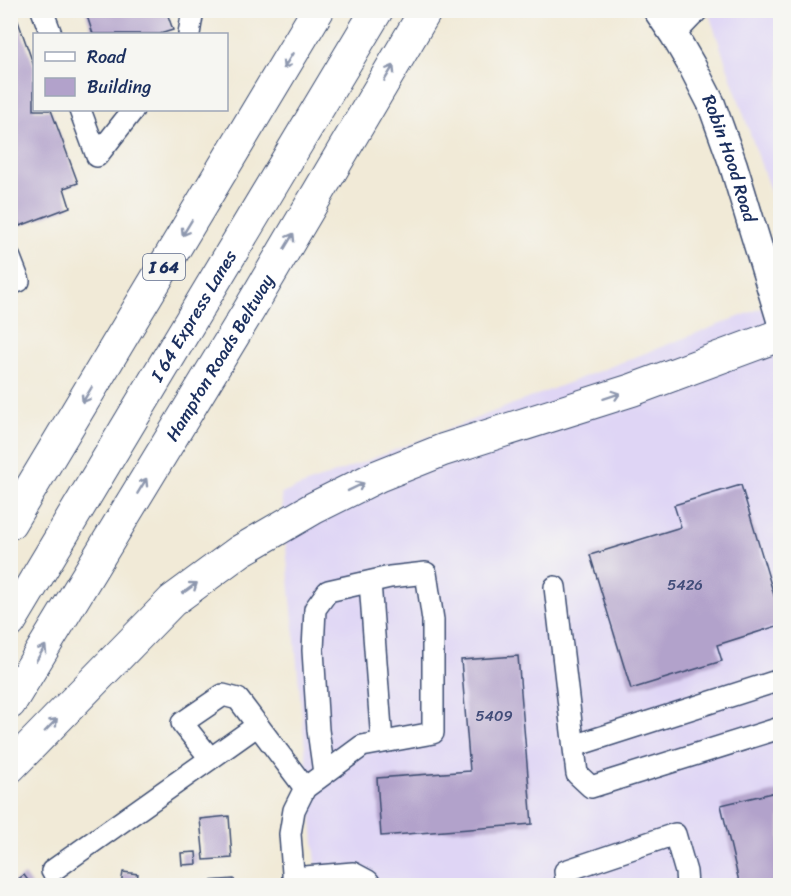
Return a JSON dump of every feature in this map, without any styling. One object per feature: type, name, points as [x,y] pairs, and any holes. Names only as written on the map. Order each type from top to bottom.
[{"type":"highway","name":"I 64","points":[[10,523],[318,10]]},
{"type":"highway","name":"I 64 Express Lanes","points":[[10,622],[377,10]]},
{"type":"highway","name":"Hampton Roads Beltway","points":[[10,703],[249,310],[426,10]]},
{"type":"highway","points":[[10,766],[172,601],[240,551],[314,508],[378,476],[443,450],[632,390],[780,335]]},
{"type":"main road","name":"Robin Hood Road","points":[[657,10],[669,23],[711,103],[723,134],[780,318]]},
{"type":"street","points":[[42,10],[51,33]]},
{"type":"street","points":[[189,33],[193,10]]},
{"type":"street","points":[[669,23],[698,10]]},
{"type":"street","points":[[80,111],[98,156],[132,111]]},
{"type":"street","points":[[10,258],[19,281],[10,284]]},
{"type":"street","points":[[324,773],[318,730],[313,650],[315,609],[328,591],[390,577],[426,573],[433,620],[433,733],[362,746],[305,788],[294,810],[290,834],[294,882],[353,873],[371,885]]},
{"type":"street","points":[[370,582],[382,742]]},
{"type":"street","points":[[555,587],[577,774],[591,787],[780,728]]},
{"type":"street","points":[[574,746],[780,680]]},
{"type":"street","points":[[210,758],[182,723],[223,695],[238,699],[305,788]]},
{"type":"street","points":[[52,871],[258,725]]},
{"type":"street","points":[[567,885],[565,871],[675,834],[686,872],[687,885]]},
{"type":"shaded area","points":[[708,11],[780,11],[780,220]]},
{"type":"shaded area","points":[[780,301],[780,885],[318,885],[281,494]]},
{"type":"building","points":[[10,10],[14,10],[33,63],[33,111],[51,111],[78,183],[64,188],[70,207],[20,226],[10,199]]},
{"type":"building","points":[[85,10],[166,10],[173,30],[163,33],[93,33]]},
{"type":"building","points":[[741,485],[780,615],[780,625],[717,645],[722,661],[631,689],[590,555],[681,527],[674,505]]},
{"type":"building","points":[[518,656],[532,824],[381,836],[377,778],[470,771],[461,660]]},
{"type":"building","points":[[780,791],[780,886],[740,886],[721,805]]},
{"type":"building","points":[[229,816],[232,858],[204,860],[200,819]]},
{"type":"building","points":[[196,852],[197,864],[182,865],[181,853]]},
{"type":"building","points":[[123,872],[138,874],[136,886],[121,885]]},
{"type":"building","points":[[24,875],[32,886],[10,886],[10,885]]},
{"type":"building","points":[[234,879],[235,886],[208,886],[208,881]]}]
